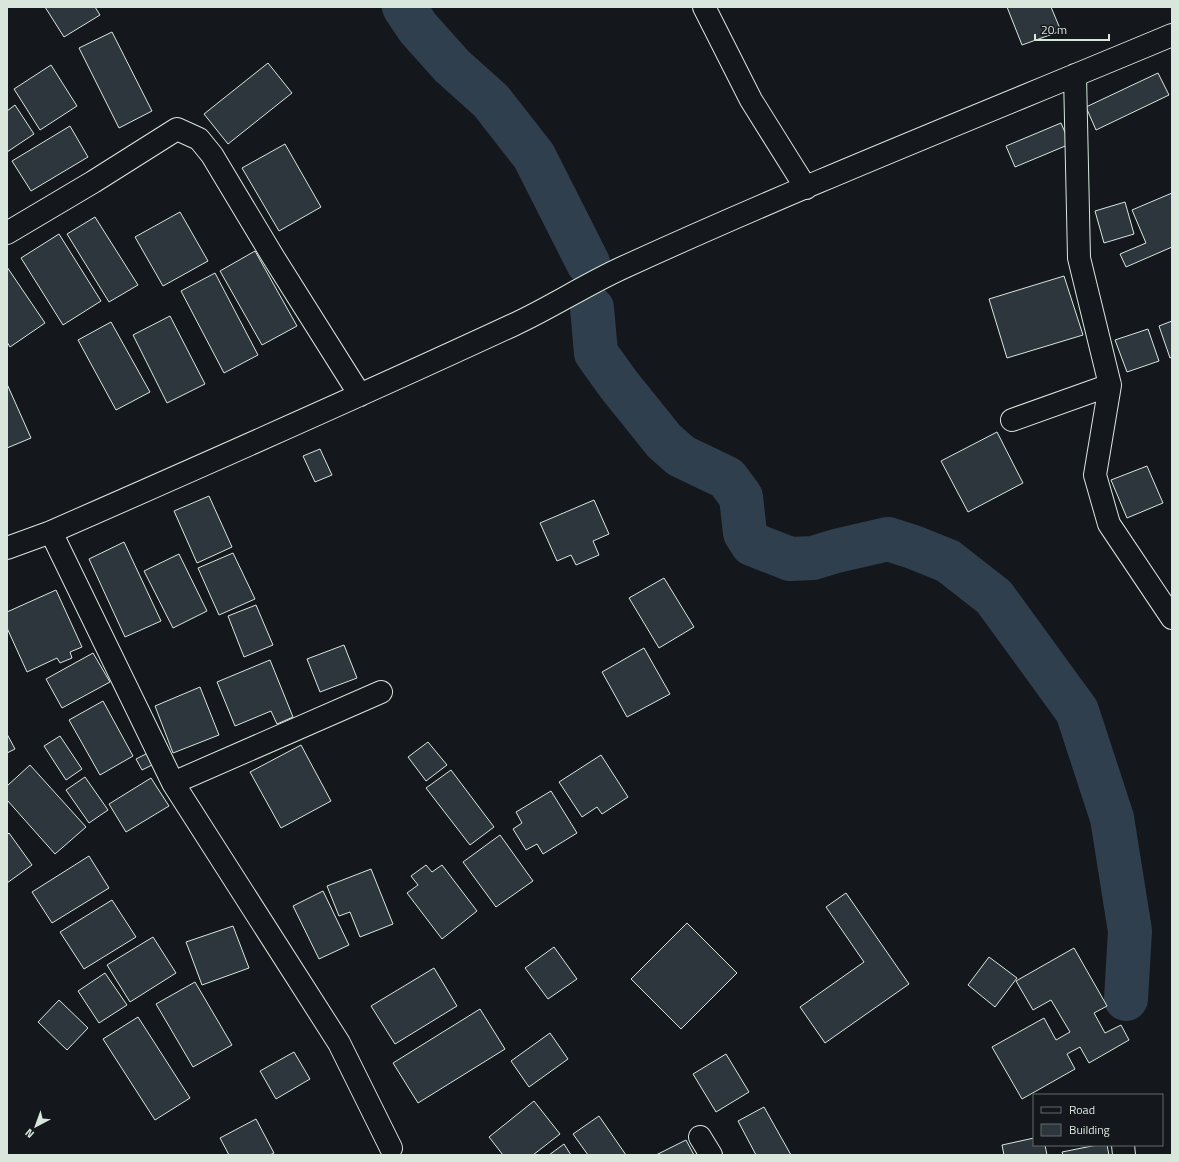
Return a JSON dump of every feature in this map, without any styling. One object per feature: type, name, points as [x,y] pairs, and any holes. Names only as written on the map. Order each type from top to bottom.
[{"type":"street","points":[[704,7],[751,100],[806,188]]},
{"type":"street","points":[[7,548],[51,532],[360,395],[517,323],[618,270],[806,188],[1172,35]]},
{"type":"street","points":[[1075,75],[1079,258],[1110,385],[1095,475],[1109,524],[1172,618]]},
{"type":"street","points":[[9,228],[93,182],[177,129],[200,139],[212,155],[360,395]]},
{"type":"street","points":[[1012,420],[1110,385]]},
{"type":"street","points":[[51,532],[173,783],[339,1044],[391,1148]]},
{"type":"street","points":[[173,783],[381,692]]},
{"type":"street","points":[[700,1137],[711,1155]]},
{"type":"building","points":[[45,7],[95,7],[100,15],[64,37]]},
{"type":"building","points":[[1007,7],[1051,7],[1061,31],[1022,45]]},
{"type":"building","points":[[112,32],[152,111],[119,128],[79,48]]},
{"type":"building","points":[[268,63],[292,93],[228,144],[204,114]]},
{"type":"building","points":[[51,65],[77,106],[40,130],[14,89]]},
{"type":"building","points":[[1158,73],[1169,95],[1096,130],[1086,107]]},
{"type":"building","points":[[15,105],[34,134],[7,152],[7,111]]},
{"type":"building","points":[[1061,123],[1070,144],[1015,167],[1006,146]]},
{"type":"building","points":[[70,126],[88,157],[31,191],[12,161]]},
{"type":"building","points":[[285,144],[321,207],[279,231],[242,168]]},
{"type":"building","points":[[1172,193],[1172,247],[1126,267],[1120,254],[1146,243],[1132,210]]},
{"type":"building","points":[[1125,202],[1134,234],[1104,243],[1095,211]]},
{"type":"building","points":[[180,212],[208,261],[163,286],[135,237]]},
{"type":"building","points":[[95,217],[138,285],[109,302],[67,234]]},
{"type":"building","points":[[59,234],[101,301],[63,325],[21,258]]},
{"type":"building","points":[[255,251],[297,326],[262,345],[220,271]]},
{"type":"building","points":[[7,267],[45,323],[10,347],[7,342]]},
{"type":"building","points":[[215,273],[258,355],[224,373],[181,291]]},
{"type":"building","points":[[1064,276],[1083,335],[1007,358],[989,299]]},
{"type":"building","points":[[170,316],[205,384],[167,403],[133,335]]},
{"type":"building","points":[[1172,321],[1172,357],[1170,358],[1159,326]]},
{"type":"building","points":[[111,322],[150,392],[116,410],[78,340]]},
{"type":"building","points":[[1148,329],[1159,361],[1127,372],[1115,340]]},
{"type":"building","points":[[7,384],[31,438],[7,448]]},
{"type":"building","points":[[997,432],[1023,483],[968,512],[941,461]]},
{"type":"building","points":[[320,449],[332,475],[315,482],[303,456]]},
{"type":"building","points":[[1147,466],[1163,503],[1127,518],[1111,480]]},
{"type":"building","points":[[209,496],[232,547],[197,563],[174,511]]},
{"type":"building","points":[[594,500],[609,534],[593,541],[599,555],[576,565],[571,555],[557,561],[540,523]]},
{"type":"building","points":[[124,542],[161,621],[125,637],[89,559]]},
{"type":"building","points":[[233,553],[255,599],[219,615],[198,568]]},
{"type":"building","points":[[179,554],[207,611],[173,628],[144,571]]},
{"type":"building","points":[[664,578],[694,627],[659,648],[629,598]]},
{"type":"building","points":[[56,590],[82,647],[70,652],[72,658],[60,663],[57,658],[27,672],[7,628],[7,612]]},
{"type":"building","points":[[256,605],[273,645],[244,657],[228,616]]},
{"type":"building","points":[[344,645],[357,678],[320,692],[307,659]]},
{"type":"building","points":[[644,648],[670,694],[627,717],[602,672]]},
{"type":"building","points":[[93,653],[110,682],[62,708],[46,679]]},
{"type":"building","points":[[270,660],[293,717],[277,724],[271,711],[235,726],[217,682]]},
{"type":"building","points":[[200,687],[219,735],[173,753],[155,706]]},
{"type":"building","points":[[103,701],[133,756],[100,775],[69,720]]},
{"type":"building","points":[[7,734],[15,749],[7,753]]},
{"type":"building","points":[[60,736],[82,769],[66,780],[44,746]]},
{"type":"building","points":[[428,742],[447,765],[426,781],[408,757]]},
{"type":"building","points":[[301,745],[331,801],[281,828],[250,772]]},
{"type":"building","points":[[148,753],[154,764],[142,770],[136,759]]},
{"type":"building","points":[[601,755],[628,797],[602,814],[597,807],[582,817],[559,782]]},
{"type":"building","points":[[30,765],[86,827],[55,854],[7,800],[7,786]]},
{"type":"building","points":[[451,770],[494,827],[470,845],[426,788]]},
{"type":"building","points":[[85,777],[108,810],[89,823],[66,790]]},
{"type":"building","points":[[151,778],[169,806],[126,832],[109,804]]},
{"type":"building","points":[[551,791],[577,833],[543,854],[537,844],[526,850],[513,829],[522,823],[516,812]]},
{"type":"building","points":[[9,833],[32,865],[7,883],[7,835]]},
{"type":"building","points":[[500,835],[533,881],[496,907],[463,862]]},
{"type":"building","points":[[89,856],[109,888],[52,923],[32,892]]},
{"type":"building","points":[[426,865],[432,872],[442,865],[477,911],[442,939],[407,893],[418,885],[411,876]]},
{"type":"building","points":[[371,869],[393,924],[360,937],[350,912],[339,916],[327,886]]},
{"type":"building","points":[[323,891],[349,945],[319,959],[293,906]]},
{"type":"building","points":[[846,893],[909,984],[825,1043],[800,1007],[864,962],[826,907]]},
{"type":"building","points":[[112,900],[136,937],[84,969],[60,932]]},
{"type":"building","points":[[687,923],[737,973],[681,1029],[631,979]]},
{"type":"building","points":[[233,926],[249,968],[202,985],[186,942]]},
{"type":"building","points":[[153,937],[176,973],[130,1002],[107,965]]},
{"type":"building","points":[[554,947],[577,979],[548,999],[525,968]]},
{"type":"building","points":[[1074,948],[1107,1006],[1094,1013],[1105,1033],[1121,1025],[1129,1040],[1089,1063],[1080,1047],[1067,1054],[1075,1069],[1022,1099],[992,1047],[1044,1018],[1056,1040],[1070,1032],[1051,1000],[1033,1010],[1016,981]]},
{"type":"building","points":[[989,957],[1017,978],[995,1007],[968,985]]},
{"type":"building","points":[[434,968],[457,1006],[395,1044],[371,1006]]},
{"type":"building","points":[[105,973],[127,1005],[99,1023],[78,991]]},
{"type":"building","points":[[195,982],[232,1045],[193,1067],[156,1004]]},
{"type":"building","points":[[59,1000],[88,1028],[67,1050],[38,1022]]},
{"type":"building","points":[[480,1009],[505,1049],[418,1103],[393,1063]]},
{"type":"building","points":[[138,1017],[190,1098],[155,1120],[103,1039]]},
{"type":"building","points":[[550,1033],[568,1059],[529,1087],[511,1061]]},
{"type":"building","points":[[294,1052],[310,1079],[276,1099],[260,1071]]},
{"type":"building","points":[[726,1054],[749,1092],[716,1112],[693,1074]]},
{"type":"building","points":[[534,1101],[560,1134],[533,1155],[503,1155],[489,1137]]},
{"type":"building","points":[[764,1107],[791,1155],[756,1155],[738,1121]]},
{"type":"building","points":[[599,1116],[626,1155],[588,1155],[573,1134]]},
{"type":"building","points":[[256,1119],[274,1153],[270,1155],[229,1155],[220,1138]]},
{"type":"building","points":[[1033,1138],[1033,1146],[1045,1146],[1047,1155],[1004,1155],[1002,1145]]},
{"type":"building","points":[[686,1140],[694,1155],[656,1155]]},
{"type":"building","points":[[564,1144],[571,1155],[549,1155]]},
{"type":"building","points":[[1092,1146],[1107,1146],[1109,1155],[1063,1155],[1062,1152]]},
{"type":"waterway","points":[[404,7],[418,28],[452,66],[491,101],[534,156],[588,263]]},
{"type":"waterway","points":[[592,308],[596,353],[619,385],[664,441],[681,456],[727,478],[741,497],[745,533],[752,544],[790,559],[813,558],[888,539],[948,561],[994,597],[1077,711],[1112,818],[1130,931],[1126,999]]}]
